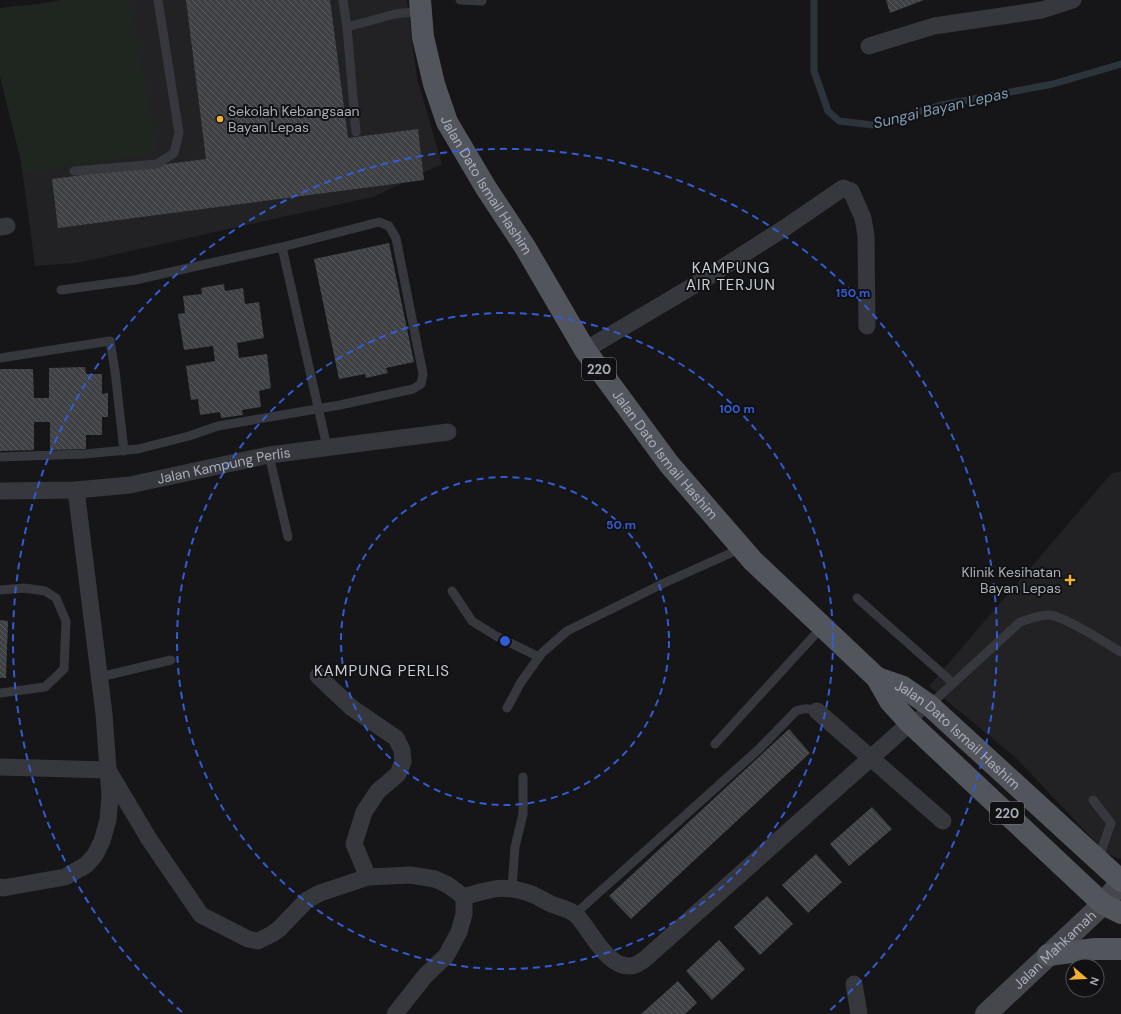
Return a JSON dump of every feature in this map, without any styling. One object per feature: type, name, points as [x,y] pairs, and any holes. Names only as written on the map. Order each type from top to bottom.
[{"type":"main road","name":"Jalan Dato Ismail Hashim","points":[[420,6],[423,37],[434,84],[447,122],[486,188],[525,246],[585,350],[669,464],[753,561],[877,678],[890,701],[910,723],[1112,908]]},
{"type":"main road","name":"Jalan Dato Ismail Hashim","points":[[877,678],[903,687],[929,705],[1121,882]]},
{"type":"main road","name":"Jalan Mahkamah","points":[[986,1014],[1048,955],[1112,908],[1121,882]]},
{"type":"main road","points":[[1048,955],[1095,949],[1121,949]]},
{"type":"street","points":[[869,46],[934,26],[1042,10],[1073,0]]},
{"type":"street","points":[[585,350],[709,276],[786,227],[842,188],[851,191],[863,218],[866,236],[867,326]]},
{"type":"street","name":"Jalan Kampung Perlis","points":[[0,491],[76,490],[130,485],[269,455],[448,432]]},
{"type":"street","points":[[0,887],[3,888],[65,877],[86,865],[95,855],[102,841],[108,820],[110,796],[100,677],[76,490]]},
{"type":"street","points":[[318,676],[352,708],[396,738],[402,750],[403,762],[398,774],[378,791],[364,812],[354,844],[368,877]]},
{"type":"street","points":[[817,711],[944,821]]},
{"type":"street","points":[[464,897],[495,888],[512,888],[536,896],[575,914],[604,952],[612,960],[623,965],[634,965],[646,959],[910,723]]},
{"type":"street","points":[[0,767],[108,770]]},
{"type":"street","points":[[108,770],[149,839],[201,915],[248,939],[258,941],[272,934],[307,900],[320,893],[368,877],[411,875],[435,879],[448,885],[464,897]]},
{"type":"street","points":[[395,1014],[425,976],[446,956],[459,932],[464,914],[464,897]]},
{"type":"street","points":[[854,984],[859,1014]]},
{"type":"lane","points":[[74,171],[157,164],[174,152],[179,133],[158,0]]},
{"type":"lane","points":[[343,0],[347,27],[356,132]]},
{"type":"lane","points":[[460,0],[482,1]]},
{"type":"lane","points":[[347,27],[420,6]]},
{"type":"lane","points":[[0,456],[84,454],[138,449],[190,436],[218,426],[340,405],[413,389],[421,384],[423,374],[396,238],[389,226],[379,222],[282,247],[135,280],[61,290]]},
{"type":"lane","points":[[282,247],[327,447]]},
{"type":"lane","points":[[0,358],[110,341],[124,451]]},
{"type":"lane","points":[[269,455],[288,537]]},
{"type":"lane","points":[[507,708],[521,682],[542,653],[567,631],[664,583],[742,548]]},
{"type":"lane","points":[[0,590],[24,588],[45,591],[56,598],[66,621],[64,670],[45,687],[0,693]]},
{"type":"lane","points":[[452,591],[472,621],[496,636],[539,658]]},
{"type":"lane","points":[[857,598],[953,683]]},
{"type":"lane","points":[[910,723],[1020,622],[1039,615],[1052,615],[1066,620],[1121,652]]},
{"type":"lane","points":[[715,744],[822,626]]},
{"type":"lane","points":[[100,677],[171,660]]},
{"type":"lane","points":[[575,914],[759,749],[796,711],[803,708],[810,708],[817,711]]},
{"type":"lane","points":[[512,888],[514,847],[522,814],[523,776]]},
{"type":"lane","points":[[1093,800],[1111,823],[1098,860]]},
{"type":"shaded area","name":"Sekolah Kebangsaan Bayan Lepas","points":[[62,0],[407,0],[417,78],[442,164],[373,197],[77,263],[35,266],[21,161],[0,76],[0,8]]},
{"type":"shaded area","points":[[62,0],[129,0],[158,151],[134,157],[22,173],[21,161],[0,76],[0,8]]},
{"type":"shaded area","name":"Klinik Kesihatan Bayan Lepas","points":[[1121,471],[1121,859],[1107,854],[1015,757],[929,686],[1111,474]]},
{"type":"building","points":[[186,0],[330,0],[348,138],[418,129],[424,180],[58,228],[52,179],[206,159]]},
{"type":"building","points":[[886,0],[924,0],[890,13]]},
{"type":"building","points":[[389,243],[414,362],[386,368],[388,373],[366,378],[365,374],[339,379],[314,259]]},
{"type":"building","points":[[224,284],[225,291],[243,288],[245,304],[259,302],[264,338],[237,343],[239,358],[267,354],[271,388],[259,391],[261,407],[242,410],[243,415],[221,418],[220,412],[200,415],[198,399],[191,400],[186,366],[215,361],[213,346],[184,350],[178,314],[185,313],[183,296],[202,294],[201,288]]},
{"type":"building","points":[[85,367],[86,374],[102,374],[102,394],[108,393],[108,417],[102,417],[102,435],[86,435],[86,449],[50,450],[50,422],[34,422],[34,450],[0,451],[0,369],[33,369],[34,398],[49,398],[49,368]]},
{"type":"building","points":[[0,620],[8,621],[6,678],[0,678]]},
{"type":"building","points":[[789,729],[810,753],[631,919],[609,896]]},
{"type":"building","points":[[872,807],[892,829],[849,866],[830,844]]},
{"type":"building","points":[[816,854],[842,882],[808,913],[782,885]]},
{"type":"building","points":[[767,896],[793,924],[760,955],[734,927]]},
{"type":"building","points":[[719,940],[745,969],[712,1000],[686,971]]},
{"type":"building","points":[[678,981],[697,1003],[685,1014],[641,1014]]},
{"type":"waterway","name":"Sungai Bayan Lepas","points":[[814,0],[814,71],[828,111],[839,121],[873,125],[941,105],[1053,84],[1121,64]]},
{"type":"place","name":"Sekolah Kebangsaan Bayan Lepas","points":[[220,119]]},
{"type":"place","name":"Klinik Kesihatan Bayan Lepas","points":[[1070,580]]},
{"type":"district","name":"KAMPUNG AIR TERJUN","points":[[731,276]]},
{"type":"district","name":"KAMPUNG PERLIS","points":[[382,671]]}]
